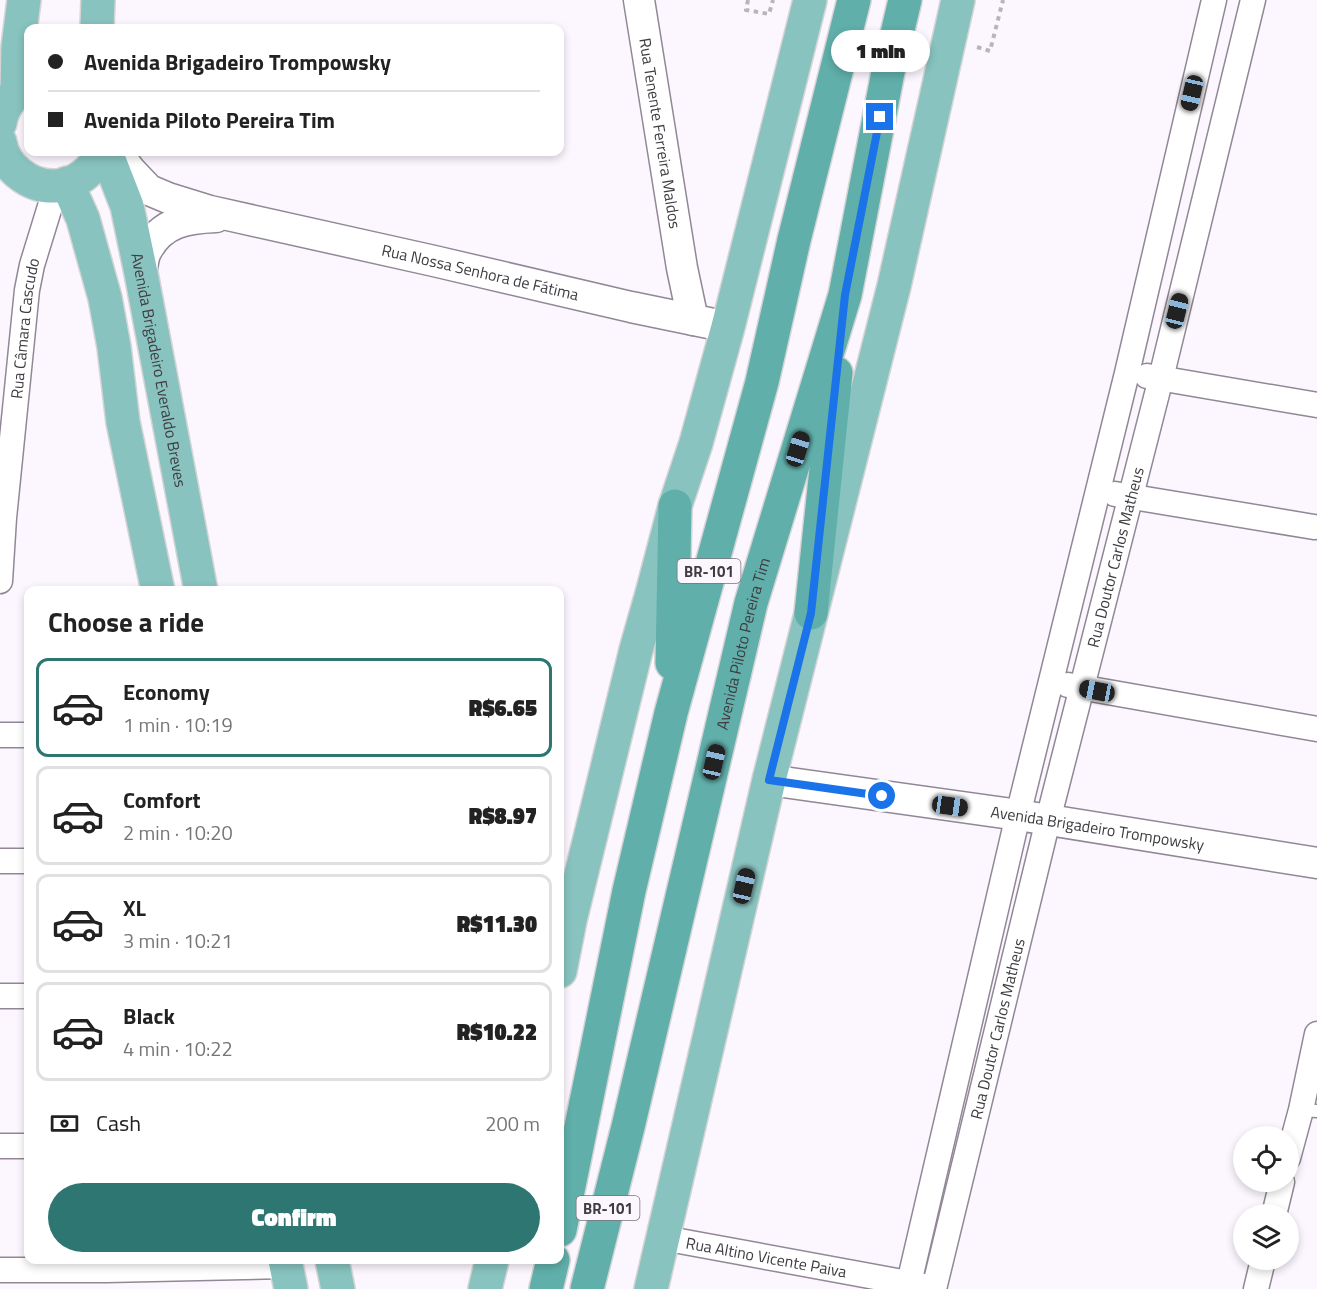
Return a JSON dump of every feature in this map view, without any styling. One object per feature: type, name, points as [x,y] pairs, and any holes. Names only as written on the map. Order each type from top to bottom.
[{"type":"highway","name":"BR-101","points":[[564,1210],[629,891],[671,713],[762,382],[794,240],[854,0]]},
{"type":"highway","name":"Avenida Piloto Pereira Tim","points":[[587,1289],[628,1127],[752,603],[845,295],[886,84],[905,0]]},
{"type":"highway","points":[[811,613],[845,295]]},
{"type":"highway","points":[[671,713],[675,506]]},
{"type":"highway","points":[[546,1289],[552,1264]]},
{"type":"main road","points":[[24,0],[18,47],[22,88],[7,104],[1,118],[0,141],[7,162],[31,181],[45,186],[61,185],[75,181],[88,172],[101,156]]},
{"type":"main road","points":[[97,24],[98,0]]},
{"type":"main road","points":[[564,950],[636,650],[675,506],[696,443],[728,327],[810,0]]},
{"type":"main road","points":[[651,1289],[769,780],[894,286],[958,0]]},
{"type":"main road","name":"Avenida Brigadeiro Everaldo Breves","points":[[106,156],[127,206],[200,586]]},
{"type":"main road","points":[[61,185],[83,219],[105,298],[114,347],[123,422],[157,586]]},
{"type":"main road","points":[[333,1264],[338,1289]]},
{"type":"main road","points":[[485,1289],[491,1264]]},
{"type":"street","name":"Rua Tenente Ferreira Maldos","points":[[639,0],[682,268],[693,320]]},
{"type":"street","name":"Rua Doutor Carlos Matheus","points":[[910,1286],[1018,815],[1214,0]]},
{"type":"street","name":"Rua Doutor Carlos Matheus","points":[[936,1289],[1048,820],[1161,378],[1253,0]]},
{"type":"street","name":"Rua Nossa Senhora de Fátima","points":[[119,156],[149,190],[233,217],[728,327]]},
{"type":"street","name":"Rua Câmara Cascudo","points":[[0,581],[4,518],[27,290],[32,265],[61,185]]},
{"type":"street","name":"Rua Nossa Senhora de Fátima","points":[[141,273],[146,251],[155,238],[170,225],[205,217],[233,217]]},
{"type":"street","points":[[631,307],[654,299],[668,287],[682,268]]},
{"type":"street","points":[[1126,373],[1317,405]]},
{"type":"street","points":[[1098,490],[1314,527]]},
{"type":"street","points":[[1051,682],[1317,729]]},
{"type":"street","points":[[0,735],[24,735]]},
{"type":"street","name":"Avenida Brigadeiro Trompowsky","points":[[769,780],[1018,815],[1317,863]]},
{"type":"street","points":[[0,861],[24,861]]},
{"type":"street","points":[[0,996],[24,996]]},
{"type":"street","points":[[1299,1133],[1309,1111],[1317,1034]]},
{"type":"street","points":[[0,1146],[24,1146]]},
{"type":"street","name":"Rua Altino Vicente Paiva","points":[[663,1238],[910,1286],[936,1289]]},
{"type":"street","points":[[0,1270],[287,1272]]},
{"type":"street","points":[[1256,1289],[1261,1270]]},
{"type":"path","points":[[748,0],[746,10],[769,14],[773,0]]},
{"type":"path","points":[[979,38],[976,48],[990,51],[1003,0]]},
{"type":"route","points":[[880,117],[845,295],[811,613],[769,780],[882,796]]}]
